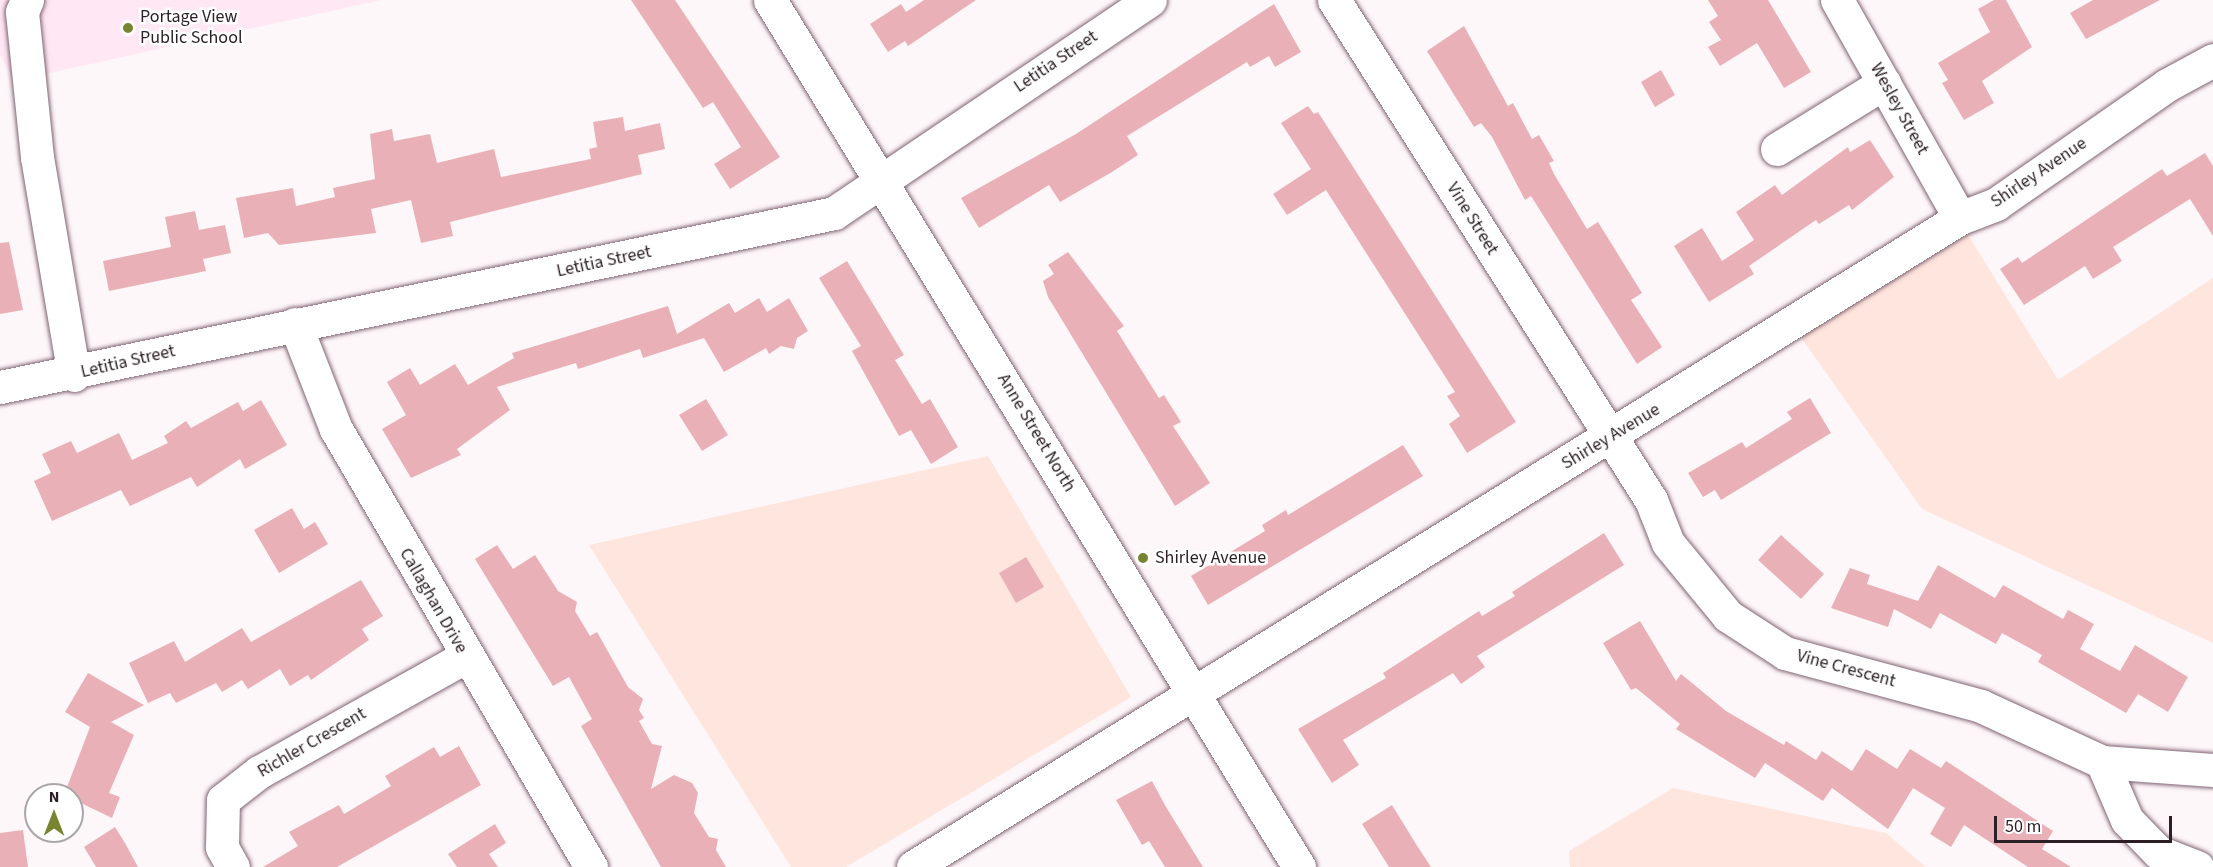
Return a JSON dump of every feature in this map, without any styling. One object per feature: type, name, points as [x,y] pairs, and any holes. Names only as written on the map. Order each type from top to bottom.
[{"type":"street","points":[[27,0],[22,12],[37,157],[74,375]]},
{"type":"street","name":"Anne Street North","points":[[770,0],[1299,867]]},
{"type":"street","name":"Letitia Street","points":[[0,387],[74,375],[295,324],[834,213],[881,179],[1150,0]]},
{"type":"street","name":"Vine Street","points":[[1334,0],[1609,438]]},
{"type":"street","name":"Wesley Street","points":[[1837,0],[1960,218]]},
{"type":"street","name":"Shirley Avenue","points":[[913,867],[1196,696],[1334,602],[1609,438],[1960,218],[1996,204],[2167,85],[2213,60]]},
{"type":"street","points":[[1777,150],[1884,83]]},
{"type":"street","name":"Callaghan Drive","points":[[295,324],[336,429],[465,657],[500,704],[591,867]]},
{"type":"street","name":"Vine Crescent","points":[[1609,438],[1651,500],[1668,543],[1728,616],[1785,653],[1981,706],[2102,762],[2213,770]]},
{"type":"street","name":"Richler Crescent","points":[[233,867],[222,847],[223,800],[259,772],[465,657]]},
{"type":"street","points":[[2102,762],[2127,819],[2158,852],[2197,867],[2213,858]]},
{"type":"shaded area","name":"Portage View Public School","points":[[0,0],[381,0],[14,81],[0,55]]},
{"type":"shaded area","points":[[1960,222],[2058,380],[2213,278],[2213,643],[1922,509],[1793,326]]},
{"type":"shaded area","points":[[988,456],[1131,697],[846,867],[791,867],[589,545]]},
{"type":"shaded area","points":[[1673,788],[1886,833],[1926,867],[1570,867],[1569,851]]},
{"type":"building","points":[[631,0],[675,0],[780,157],[730,189],[714,164],[741,147],[713,102],[703,108]]},
{"type":"building","points":[[924,0],[976,0],[908,46],[905,41],[888,52],[870,24],[901,4],[906,12]]},
{"type":"building","points":[[1708,0],[1768,0],[1811,72],[1784,88],[1757,43],[1720,66],[1708,47],[1721,40],[1709,22],[1718,16]]},
{"type":"building","points":[[1994,0],[2006,0],[2032,47],[1982,81],[1994,103],[1964,120],[1942,83],[1948,80],[1938,63],[1990,32],[1978,9]]},
{"type":"building","points":[[2093,0],[2160,0],[2086,39],[2070,13]]},
{"type":"building","points":[[1274,4],[1301,52],[1275,67],[1269,56],[1250,67],[1247,62],[1127,136],[1138,155],[1112,172],[1060,202],[1049,185],[979,228],[961,198],[1076,134]]},
{"type":"building","points":[[1464,26],[1508,106],[1513,103],[1532,139],[1539,135],[1554,161],[1549,163],[1554,174],[1587,229],[1598,222],[1642,293],[1631,300],[1662,347],[1637,364],[1531,196],[1525,200],[1492,137],[1481,123],[1474,127],[1427,51]]},
{"type":"building","points":[[1661,70],[1675,95],[1655,107],[1641,82]]},
{"type":"building","points":[[1308,106],[1314,114],[1318,112],[1516,422],[1467,453],[1449,424],[1460,416],[1447,396],[1455,392],[1326,190],[1287,215],[1273,194],[1311,169],[1281,123]]},
{"type":"building","points":[[623,117],[625,131],[660,123],[665,149],[638,155],[642,174],[450,222],[453,236],[421,243],[411,200],[371,209],[376,233],[279,245],[268,233],[244,238],[236,198],[293,188],[296,206],[335,197],[333,188],[375,179],[370,134],[392,129],[394,141],[430,134],[437,163],[494,149],[501,177],[591,159],[589,149],[597,147],[593,122]]},
{"type":"building","points":[[1870,140],[1894,177],[1852,210],[1849,205],[1819,224],[1816,220],[1749,266],[1754,274],[1709,302],[1674,246],[1702,228],[1722,261],[1754,240],[1736,212],[1775,185],[1782,195],[1848,147],[1850,152]]},
{"type":"building","points":[[2205,153],[2213,166],[2213,236],[2190,199],[2113,247],[2122,261],[2093,279],[2085,266],[2024,305],[2000,269],[2018,257],[2022,263],[2162,169],[2167,176]]},
{"type":"building","points":[[195,211],[199,230],[225,225],[231,253],[203,259],[206,271],[109,291],[103,261],[171,247],[165,217]]},
{"type":"building","points":[[9,242],[23,310],[0,314],[0,243]]},
{"type":"building","points":[[1068,252],[1124,326],[1117,331],[1159,398],[1164,395],[1181,422],[1173,426],[1210,483],[1175,506],[1048,297],[1043,281],[1054,274],[1048,265]]},
{"type":"building","points":[[847,261],[904,355],[895,360],[922,404],[930,399],[958,447],[931,464],[911,430],[899,436],[852,351],[861,346],[819,278]]},
{"type":"building","points":[[759,298],[767,312],[789,298],[808,331],[797,338],[794,349],[781,346],[769,354],[766,348],[724,372],[704,338],[643,358],[640,349],[578,369],[576,363],[497,387],[510,410],[457,449],[461,455],[411,478],[382,429],[406,415],[387,382],[410,368],[420,385],[455,364],[468,385],[514,358],[512,353],[668,306],[677,334],[729,303],[735,313]]},
{"type":"building","points":[[1810,398],[1831,433],[1721,500],[1715,490],[1703,497],[1688,473],[1742,442],[1746,448],[1792,419],[1787,412]]},
{"type":"building","points":[[706,399],[728,435],[702,451],[679,415]]},
{"type":"building","points":[[261,400],[287,445],[245,469],[240,459],[197,487],[191,477],[130,506],[121,490],[52,521],[34,481],[51,473],[42,454],[71,441],[77,453],[119,433],[132,460],[168,443],[164,436],[186,421],[191,428],[238,402],[243,411]]},
{"type":"building","points":[[1403,445],[1423,476],[1208,605],[1191,576],[1265,531],[1262,525],[1286,510],[1288,515]]},
{"type":"building","points":[[292,508],[304,529],[315,522],[328,544],[279,573],[254,530]]},
{"type":"building","points":[[1604,533],[1624,565],[1477,656],[1485,667],[1461,684],[1453,673],[1343,740],[1359,765],[1332,783],[1298,729],[1386,678],[1383,673],[1479,611],[1482,616],[1515,596],[1512,592]]},
{"type":"building","points":[[1781,535],[1824,574],[1801,599],[1758,560]]},
{"type":"building","points":[[497,545],[513,569],[535,555],[558,591],[577,602],[575,611],[590,636],[597,632],[628,687],[643,699],[639,710],[644,718],[639,721],[652,744],[662,746],[651,789],[674,775],[692,783],[698,793],[694,813],[709,837],[718,839],[716,850],[726,867],[661,867],[581,726],[592,719],[569,677],[553,686],[475,559]]},
{"type":"building","points":[[1026,557],[1044,587],[1016,603],[999,573]]},
{"type":"building","points":[[1938,565],[1995,598],[2003,585],[2063,619],[2068,610],[2094,624],[2080,649],[2120,671],[2135,645],[2188,677],[2168,712],[2138,694],[2126,713],[2038,662],[2042,655],[2002,633],[1996,644],[1940,613],[1931,629],[1894,609],[1888,627],[1831,608],[1850,568],[1870,575],[1867,584],[1918,601]]},
{"type":"building","points":[[361,580],[383,616],[362,629],[369,640],[311,680],[308,675],[290,686],[280,669],[248,689],[242,680],[222,692],[216,683],[176,703],[170,693],[148,703],[129,663],[174,641],[185,662],[242,628],[251,642]]},
{"type":"building","points":[[1640,621],[1676,681],[1681,674],[1726,711],[1784,745],[1786,741],[1816,760],[1822,751],[1852,771],[1866,749],[1897,769],[1910,749],[1941,768],[1946,761],[2053,831],[2042,849],[2071,867],[2028,867],[1964,825],[1951,847],[1930,834],[1945,808],[1913,788],[1888,829],[1832,788],[1823,801],[1765,763],[1755,778],[1676,729],[1680,724],[1636,688],[1631,690],[1603,643]]},
{"type":"building","points":[[88,673],[144,705],[111,722],[134,735],[109,793],[120,797],[112,818],[84,805],[84,783],[69,783],[90,727],[65,712]]},
{"type":"building","points":[[459,746],[481,785],[337,867],[263,867],[298,846],[289,832],[339,805],[344,814],[391,786],[385,776],[434,747],[440,757]]},
{"type":"building","points":[[1152,781],[1203,867],[1165,867],[1149,841],[1142,845],[1116,800]]},
{"type":"building","points":[[1392,805],[1431,867],[1389,867],[1362,824]]},
{"type":"building","points":[[495,824],[506,843],[489,854],[498,867],[457,867],[448,854]]},
{"type":"building","points":[[115,827],[138,867],[96,867],[84,847]]},
{"type":"building","points":[[23,830],[28,867],[0,867],[0,833]]},
{"type":"place","name":"Portage View Public School","points":[[128,28]]},
{"type":"place","name":"Shirley Avenue","points":[[1143,558]]}]
